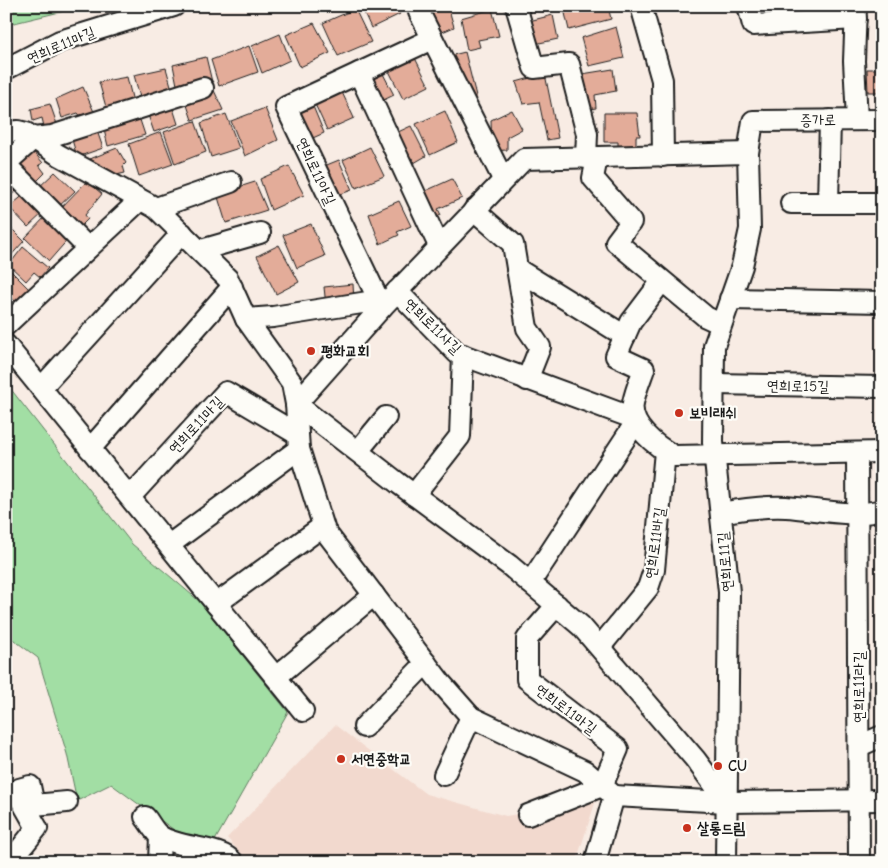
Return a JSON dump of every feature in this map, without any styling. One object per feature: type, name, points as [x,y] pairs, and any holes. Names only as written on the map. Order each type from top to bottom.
[{"type":"street","name":"연희로11마길","points":[[6,69],[60,42],[174,6]]},
{"type":"street","points":[[516,6],[534,68],[569,64],[587,134],[593,178],[630,222],[616,242],[706,317],[722,324]]},
{"type":"street","points":[[641,6],[662,80],[663,156]]},
{"type":"street","points":[[748,6],[753,25],[856,13],[854,61],[857,120]]},
{"type":"street","points":[[419,12],[503,179]]},
{"type":"street","name":"연희로11아길","points":[[379,302],[286,107],[432,39]]},
{"type":"street","points":[[359,73],[439,246]]},
{"type":"street","points":[[88,248],[6,164],[34,138],[52,136],[203,88]]},
{"type":"street","points":[[828,203],[830,120]]},
{"type":"street","name":"증가로","points":[[753,121],[882,120]]},
{"type":"street","name":"연희로11길","points":[[726,862],[729,592],[715,453],[714,346],[742,266],[750,229],[748,153],[753,121]]},
{"type":"street","points":[[6,132],[18,131],[34,138],[57,154],[148,204],[201,250],[228,279],[246,319],[292,383],[296,404],[298,442],[325,531],[426,663],[471,717],[585,771],[608,791]]},
{"type":"street","points":[[296,404],[379,302],[397,291],[524,159],[748,153]]},
{"type":"street","points":[[6,326],[88,248],[148,204],[231,182]]},
{"type":"street","points":[[791,203],[882,203]]},
{"type":"street","points":[[474,210],[513,244],[527,328],[540,346],[527,380]]},
{"type":"street","points":[[41,388],[182,233]]},
{"type":"street","points":[[201,250],[260,233]]},
{"type":"street","points":[[517,270],[625,336]]},
{"type":"street","points":[[530,583],[634,420],[633,404],[644,369],[616,356],[631,322],[662,281]]},
{"type":"street","points":[[90,448],[232,287]]},
{"type":"street","name":"연희로11사길","points":[[397,291],[457,352],[634,420]]},
{"type":"street","points":[[730,299],[882,302]]},
{"type":"street","points":[[246,319],[282,316],[368,302],[379,302]]},
{"type":"street","points":[[6,345],[303,711]]},
{"type":"street","points":[[414,496],[460,436],[463,355]]},
{"type":"street","name":"연희로15길","points":[[714,384],[882,387]]},
{"type":"street","name":"연희로11마길","points":[[130,497],[226,392],[298,442]]},
{"type":"street","points":[[296,404],[530,583],[581,626],[695,759],[727,802]]},
{"type":"street","points":[[358,451],[386,417]]},
{"type":"street","points":[[634,420],[657,447],[674,456],[715,453],[882,452]]},
{"type":"street","points":[[169,545],[298,442]]},
{"type":"street","name":"연희로11바길","points":[[600,647],[648,588],[654,570],[665,451]]},
{"type":"street","name":"연희로11라길","points":[[857,453],[859,862]]},
{"type":"street","points":[[721,513],[742,509],[784,507],[868,514],[882,510]]},
{"type":"street","points":[[216,604],[323,526]]},
{"type":"street","points":[[276,677],[374,595]]},
{"type":"street","name":"연희로11마길","points":[[556,605],[528,639],[527,680],[618,749],[608,791]]},
{"type":"street","points":[[364,727],[426,663]]},
{"type":"street","points":[[444,775],[471,717]]},
{"type":"street","points":[[859,746],[882,736]]},
{"type":"street","points":[[10,862],[37,828],[20,798],[19,790],[30,786],[34,805],[67,802]]},
{"type":"street","points":[[595,862],[608,791]]},
{"type":"street","points":[[528,816],[608,791],[727,802],[882,800]]},
{"type":"street","points":[[145,817],[160,836],[188,846],[228,856],[233,862]]},
{"type":"street","points":[[159,862],[160,836]]},
{"type":"shaded area","name":"서연중학교","points":[[335,725],[426,794],[506,816],[596,800],[576,862],[249,862],[227,838]]},
{"type":"green space","points":[[6,6],[85,6],[6,25]]},
{"type":"green space","points":[[6,383],[132,544],[199,601],[288,712],[213,844],[185,838],[111,784],[77,801],[67,754],[38,658],[6,634]]},
{"type":"building","points":[[361,6],[396,6],[400,14],[371,28]]},
{"type":"building","points":[[437,6],[448,6],[454,27],[433,36],[423,13]]},
{"type":"building","points":[[573,6],[608,6],[611,19],[569,30],[564,9]]},
{"type":"building","points":[[355,9],[371,42],[338,56],[323,23]]},
{"type":"building","points":[[492,9],[499,36],[478,40],[480,47],[467,50],[461,18]]},
{"type":"building","points":[[553,15],[558,39],[530,45],[525,22]]},
{"type":"building","points":[[314,23],[330,53],[300,67],[286,35]]},
{"type":"building","points":[[616,27],[624,58],[589,66],[581,38]]},
{"type":"building","points":[[280,34],[290,60],[262,73],[252,46]]},
{"type":"building","points":[[880,39],[882,39],[882,63],[879,63]]},
{"type":"building","points":[[249,46],[258,72],[219,86],[211,60]]},
{"type":"building","points":[[465,52],[477,100],[467,102],[453,55]]},
{"type":"building","points":[[413,54],[429,86],[403,99],[386,65]]},
{"type":"building","points":[[206,57],[212,82],[178,90],[173,65]]},
{"type":"building","points":[[166,68],[173,93],[141,101],[134,75]]},
{"type":"building","points":[[380,68],[394,95],[367,108],[355,80]]},
{"type":"building","points":[[613,69],[616,91],[595,95],[596,108],[583,110],[576,75]]},
{"type":"building","points":[[867,69],[882,69],[882,92],[868,92]]},
{"type":"building","points":[[545,74],[558,138],[547,140],[539,102],[523,104],[516,82]]},
{"type":"building","points":[[127,77],[133,102],[106,107],[99,82]]},
{"type":"building","points":[[212,86],[223,110],[192,120],[184,96]]},
{"type":"building","points":[[83,87],[95,114],[82,118],[78,113],[62,118],[56,99]]},
{"type":"building","points":[[340,88],[354,118],[327,130],[313,100]]},
{"type":"building","points":[[50,104],[58,127],[45,131],[42,118],[33,121],[31,109]]},
{"type":"building","points":[[312,104],[324,133],[295,146],[284,117]]},
{"type":"building","points":[[172,105],[178,124],[154,132],[148,115]]},
{"type":"building","points":[[265,108],[278,140],[245,156],[231,121]]},
{"type":"building","points":[[512,110],[522,129],[507,137],[507,150],[492,151],[491,120]]},
{"type":"building","points":[[445,111],[458,142],[430,155],[416,124]]},
{"type":"building","points":[[604,113],[637,113],[640,136],[636,136],[636,145],[618,146],[618,142],[604,142]]},
{"type":"building","points":[[226,114],[239,148],[211,157],[201,123]]},
{"type":"building","points":[[139,117],[145,135],[108,146],[103,126]]},
{"type":"building","points":[[195,121],[206,152],[175,164],[164,132]]},
{"type":"building","points":[[411,126],[426,156],[414,163],[412,158],[398,166],[385,138]]},
{"type":"building","points":[[96,128],[103,148],[77,157],[71,136]]},
{"type":"building","points":[[161,132],[173,164],[139,176],[129,144]]},
{"type":"building","points":[[370,147],[384,176],[356,188],[343,160]]},
{"type":"building","points":[[117,148],[126,163],[123,166],[125,173],[103,178],[94,172],[90,159]]},
{"type":"building","points":[[33,151],[43,163],[39,165],[45,173],[33,185],[16,165]]},
{"type":"building","points":[[339,160],[352,190],[324,200],[312,171]]},
{"type":"building","points":[[289,166],[304,195],[271,210],[260,179]]},
{"type":"building","points":[[55,172],[75,191],[56,209],[37,189]]},
{"type":"building","points":[[6,178],[18,189],[6,201]]},
{"type":"building","points":[[452,179],[462,198],[438,209],[441,215],[424,224],[412,197]]},
{"type":"building","points":[[87,181],[102,194],[85,215],[88,219],[76,231],[57,212]]},
{"type":"building","points":[[255,182],[267,210],[226,223],[217,194]]},
{"type":"building","points":[[25,194],[44,212],[28,227],[9,207]]},
{"type":"building","points":[[399,201],[411,226],[397,232],[399,235],[380,244],[369,214]]},
{"type":"building","points":[[47,215],[70,237],[49,261],[25,238]]},
{"type":"building","points":[[6,223],[24,241],[7,260],[6,260]]},
{"type":"building","points":[[311,224],[325,256],[297,268],[283,235]]},
{"type":"building","points":[[279,245],[299,282],[276,294],[257,256]]},
{"type":"building","points":[[23,247],[48,268],[40,277],[34,272],[26,281],[9,265]]},
{"type":"building","points":[[7,267],[29,289],[17,303],[6,292]]},
{"type":"building","points":[[353,284],[354,302],[326,306],[324,287]]},
{"type":"place","name":"평화교회","points":[[311,351]]},
{"type":"place","name":"보비래쉬","points":[[679,413]]},
{"type":"place","name":"서연중학교","points":[[341,759]]},
{"type":"place","name":"CU","points":[[718,766]]},
{"type":"place","name":"살롱드림","points":[[687,828]]}]
